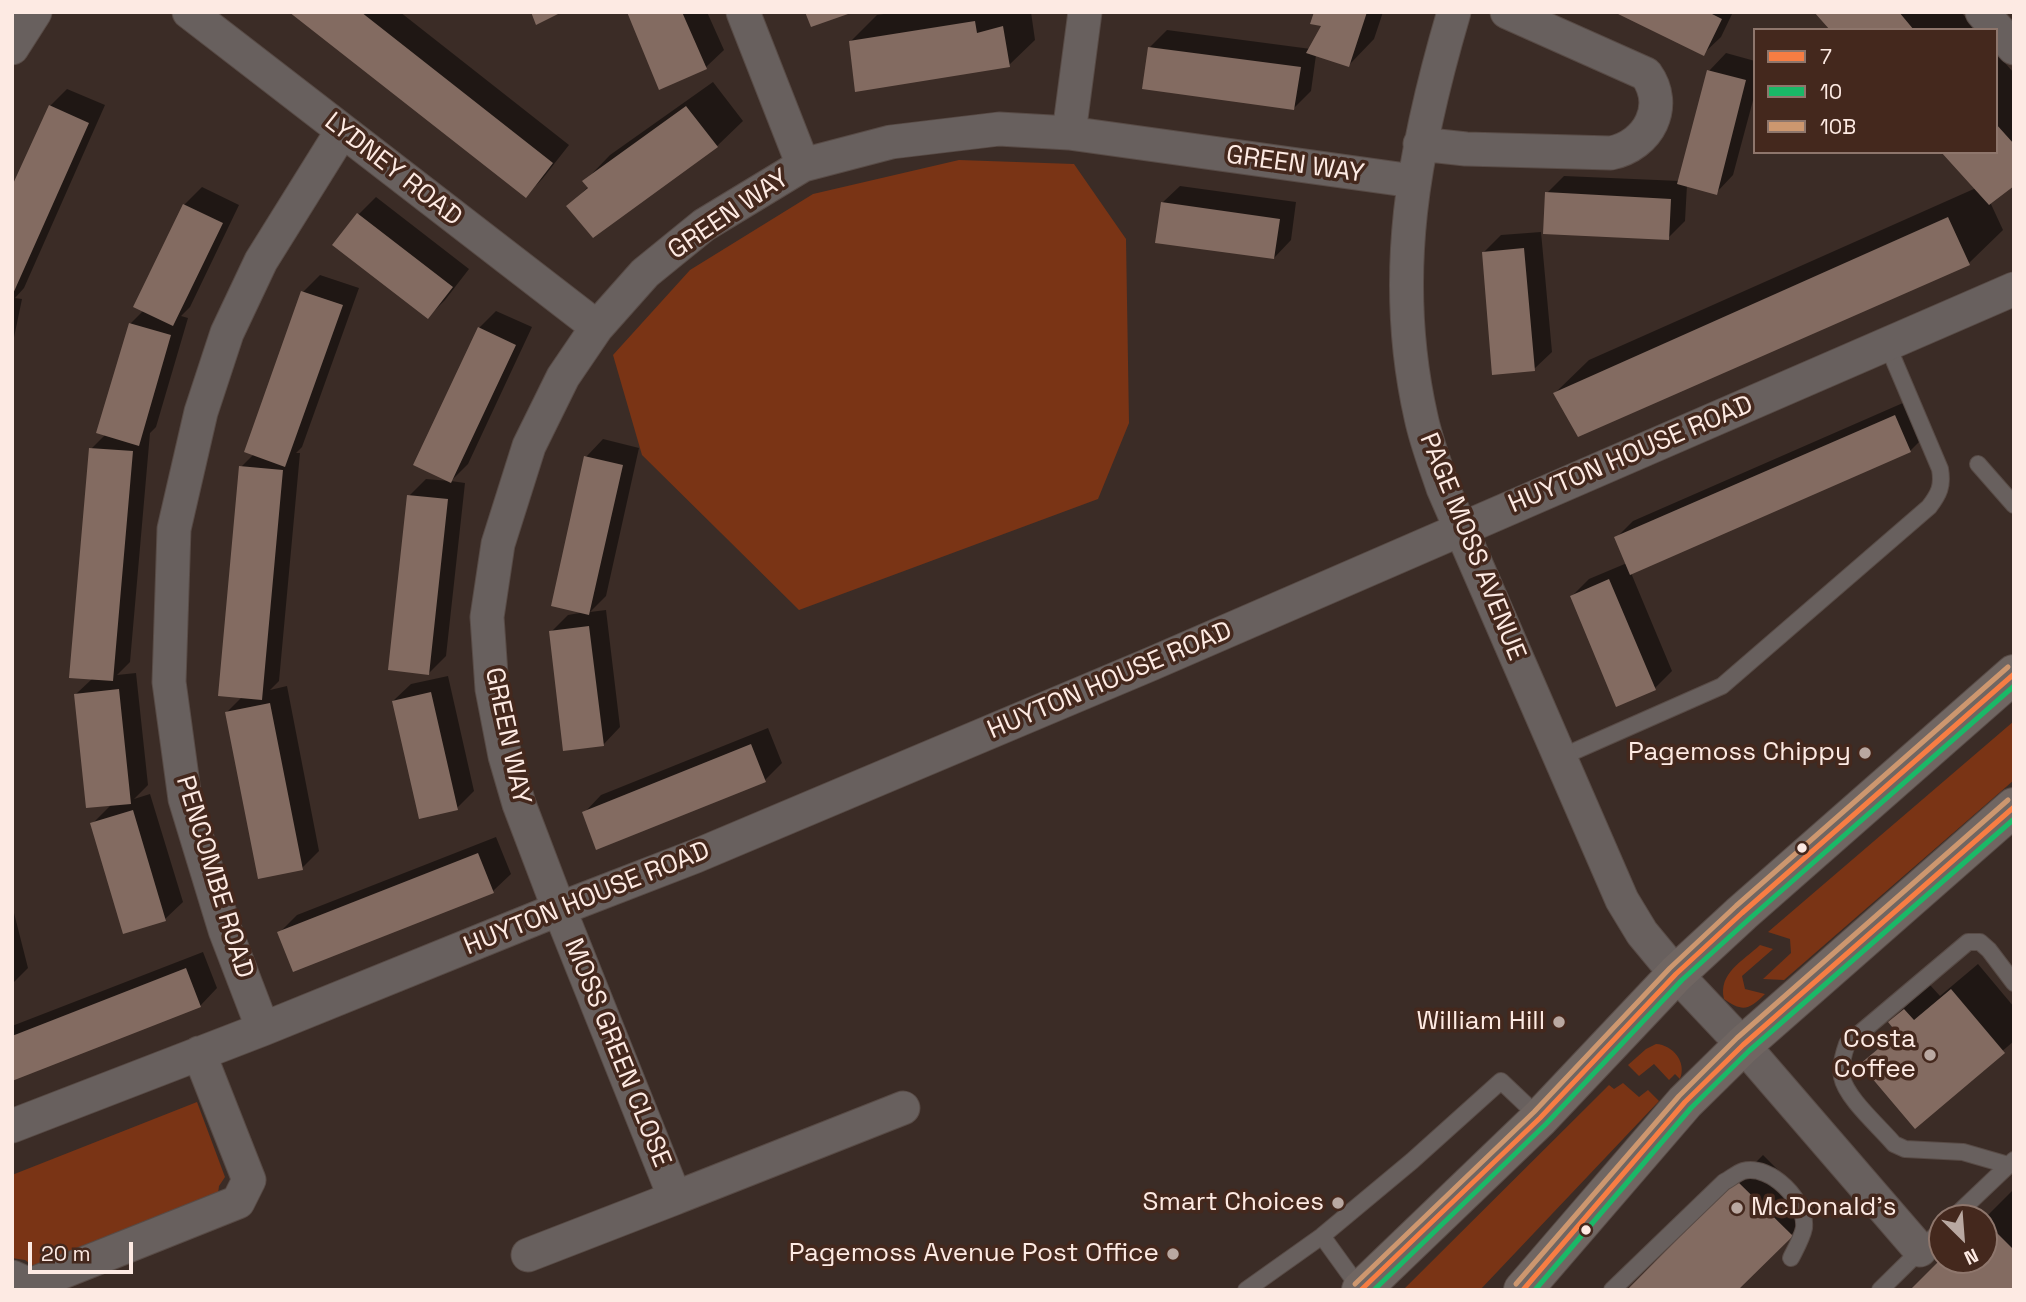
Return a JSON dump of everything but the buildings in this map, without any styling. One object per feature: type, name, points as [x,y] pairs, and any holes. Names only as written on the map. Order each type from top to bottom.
[{"type":"highway","points":[[1361,1290],[1540,1118],[1676,974],[2014,674]]},
{"type":"highway","points":[[1523,1290],[1685,1102],[1743,1045],[2014,807]]},
{"type":"street","points":[[12,48],[35,12]]},
{"type":"street","name":"LYDNEY ROAD","points":[[189,12],[597,327]]},
{"type":"street","points":[[743,12],[803,165]]},
{"type":"street","points":[[1069,133],[1085,12]]},
{"type":"street","name":"PAGE MOSS AVENUE","points":[[1454,12],[1428,106],[1413,181],[1406,286],[1415,390],[1431,452],[1460,530],[1622,900],[1642,933],[1676,974],[1928,1237]]},
{"type":"street","points":[[1420,144],[1466,149],[1611,153],[1626,150],[1644,135],[1656,108],[1657,96],[1646,74],[1638,68],[1507,12]]},
{"type":"street","points":[[1982,12],[1996,28]]},
{"type":"street","points":[[1998,30],[2014,48]]},
{"type":"street","name":"GREEN WAY","points":[[559,909],[519,804],[505,756],[492,689],[487,617],[498,544],[529,446],[563,377],[597,327],[645,273],[704,225],[803,165],[891,142],[999,129],[1069,133],[1413,181]]},
{"type":"street","name":"PENCOMBE ROAD","points":[[263,1029],[225,930],[186,799],[169,682],[174,529],[201,412],[227,334],[261,261],[342,131]]},
{"type":"street","name":"HUYTON HOUSE ROAD","points":[[12,1126],[263,1029],[767,826],[1163,659],[2014,289]]},
{"type":"street","name":"MOSS GREEN CLOSE","points":[[559,909],[675,1198]]},
{"type":"street","points":[[12,1278],[30,1285],[238,1202],[249,1180],[199,1053]]},
{"type":"street","name":"MOSS GREEN CLOSE","points":[[528,1255],[903,1108]]},
{"type":"lane","points":[[1559,758],[1722,686],[1929,507],[1942,482],[1941,469],[1887,344]]},
{"type":"lane","points":[[1978,464],[2014,505]]},
{"type":"lane","points":[[2011,1163],[1963,1152],[1905,1149],[1894,1144],[1846,1089],[1841,1075],[1842,1056],[1847,1044],[1968,942],[1980,942],[2014,983]]},
{"type":"lane","points":[[1246,1290],[1322,1236],[1412,1161],[1501,1081],[1540,1118]]},
{"type":"lane","points":[[1968,1204],[2011,1163]]},
{"type":"lane","points":[[1612,1290],[1724,1182],[1743,1171],[1763,1173],[1775,1178],[1800,1208],[1804,1226],[1791,1258]]},
{"type":"lane","points":[[1322,1236],[1361,1290]]},
{"type":"lane","points":[[1880,1290],[1928,1243]]},
{"type":"shaded area","points":[[959,160],[1074,164],[1126,239],[1129,423],[1098,499],[799,610],[642,455],[613,355],[690,270],[813,194]]},
{"type":"shaded area","points":[[2014,721],[2014,780],[1784,980],[1763,979],[1791,953],[1790,939],[1768,932]]},
{"type":"shaded area","points":[[1760,945],[1773,949],[1742,976],[1745,989],[1765,994],[1750,1006],[1741,1008],[1724,999],[1725,982],[1733,968]]},
{"type":"shaded area","points":[[1656,1044],[1668,1048],[1677,1056],[1682,1066],[1680,1079],[1675,1074],[1669,1080],[1654,1064],[1639,1076],[1628,1065]]},
{"type":"shaded area","points":[[1623,1083],[1639,1097],[1648,1090],[1659,1101],[1480,1290],[1403,1290],[1609,1085],[1614,1089]]},
{"type":"shaded area","points":[[197,1102],[225,1177],[219,1186],[218,1194],[36,1268],[25,1260],[12,1258],[12,1175]]},
{"type":"transit line","name":"10B","points":[[1355,1284],[1534,1112],[1670,968],[1736,906],[2008,667]]},
{"type":"transit line","name":"7","points":[[1361,1290],[1540,1118],[1676,974],[2014,674]]},
{"type":"transit line","name":"10","points":[[1374,1290],[1546,1124],[1682,980],[2014,686]]},
{"type":"transit line","name":"10B","points":[[1516,1284],[1679,1096],[1737,1038],[2008,800]]},
{"type":"transit line","name":"7","points":[[1523,1290],[1685,1102],[1743,1045],[2014,807]]},
{"type":"transit line","name":"10","points":[[1535,1290],[1691,1108],[1749,1051],[2014,819]]},
{"type":"place","name":"Pagemoss Chippy","points":[[1865,753]]},
{"type":"place","name":"William Hill","points":[[1559,1022]]},
{"type":"place","name":"Costa Coffee","points":[[1930,1055]]},
{"type":"place","name":"Smart Choices","points":[[1338,1203]]},
{"type":"place","name":"McDonald's","points":[[1737,1208]]},
{"type":"place","name":"Pagemoss Avenue Post Office","points":[[1173,1254]]}]
